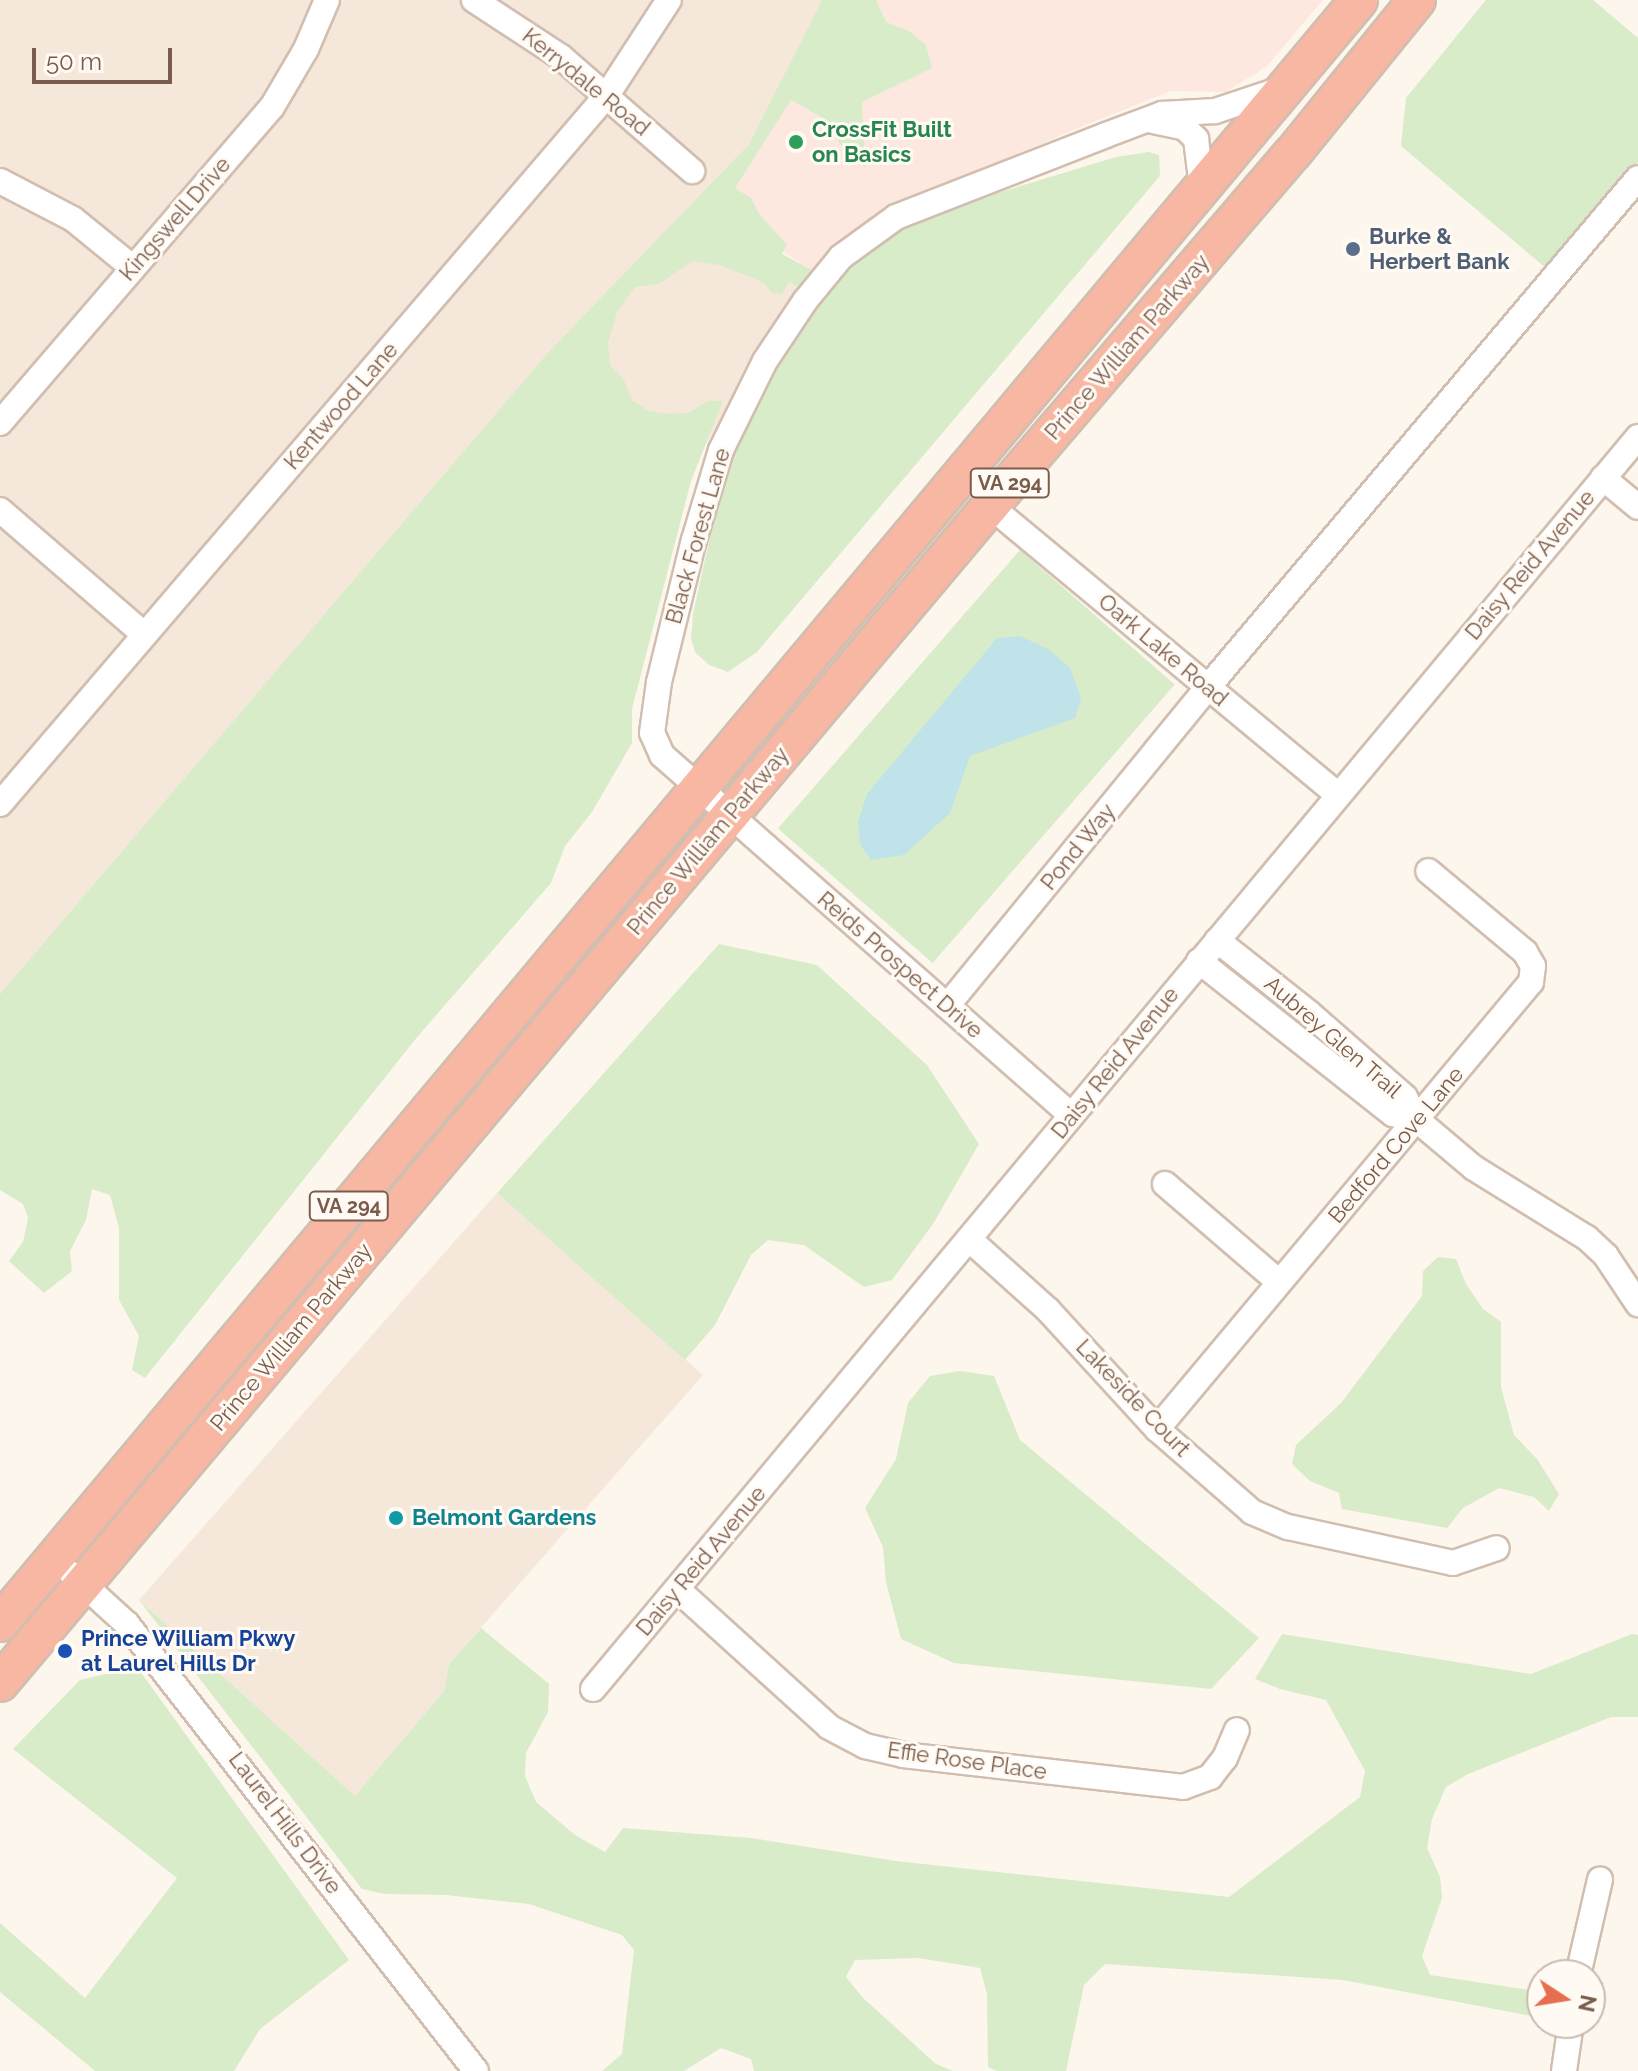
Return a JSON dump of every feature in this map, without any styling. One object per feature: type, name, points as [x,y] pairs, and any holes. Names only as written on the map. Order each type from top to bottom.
[{"type":"highway","name":"Prince William Parkway","points":[[0,1623],[1359,0]]},
{"type":"highway","name":"Prince William Parkway","points":[[0,1683],[990,506],[1293,153],[1417,0]]},
{"type":"street","name":"Kingswell Drive","points":[[0,423],[272,107],[306,49],[327,0]]},
{"type":"street","name":"Kerrydale Road","points":[[474,0],[520,27],[607,95],[692,171]]},
{"type":"street","name":"Kentwood Lane","points":[[0,804],[607,95],[669,0]]},
{"type":"street","name":"Black Forest Lane","points":[[730,815],[657,750],[652,733],[655,704],[716,464],[739,409],[765,361],[830,269],[881,226],[950,194],[1175,110],[1215,111],[1285,88]]},
{"type":"street","points":[[1147,120],[1185,128],[1196,139],[1202,187]]},
{"type":"street","name":"Pond Way","points":[[947,1006],[1208,687],[1638,178]]},
{"type":"street","points":[[0,181],[73,219],[133,268]]},
{"type":"street","name":"Daisy Reid Avenue","points":[[593,1689],[1638,437]]},
{"type":"street","points":[[1603,478],[1638,507]]},
{"type":"street","name":"Oark Lake Road","points":[[990,506],[1337,794]]},
{"type":"street","points":[[0,510],[145,635]]},
{"type":"street","name":"Reids Prospect Drive","points":[[730,815],[1071,1115]]},
{"type":"street","name":"Bedford Cove Lane","points":[[1157,1429],[1526,990],[1534,973],[1525,952],[1428,871]]},
{"type":"street","name":"Aubrey Glen Trail","points":[[1217,940],[1309,1013],[1405,1097],[1417,1120]]},
{"type":"street","name":"Aubrey Glen Trail","points":[[1199,961],[1393,1114],[1417,1120]]},
{"type":"street","points":[[1417,1120],[1484,1175],[1587,1238],[1606,1256],[1638,1304]]},
{"type":"street","points":[[1165,1184],[1279,1282]]},
{"type":"street","name":"Lakeside Court","points":[[970,1240],[1048,1310],[1157,1429],[1252,1512],[1288,1527],[1453,1563],[1497,1548]]},
{"type":"street","name":"Laurel Hills Drive","points":[[54,1558],[127,1624],[476,2071]]},
{"type":"street","name":"Effie Rose Place","points":[[677,1589],[829,1727],[865,1746],[890,1752],[1183,1787],[1210,1777],[1225,1758],[1237,1730]]},
{"type":"street","points":[[1582,1959],[1600,1880]]},
{"type":"street","points":[[1564,2071],[1569,2039]]},
{"type":"shaded area","points":[[0,0],[822,0],[749,144],[676,220],[801,289],[704,447],[546,356],[0,994]]},
{"type":"shaded area","points":[[822,0],[1323,0],[1267,66],[1226,92],[1171,91],[1073,130],[917,198],[814,271],[695,199],[749,144]]},
{"type":"shaded area","points":[[497,1193],[703,1375],[449,1664],[444,1691],[355,1796],[139,1600]]},
{"type":"green space","points":[[822,0],[876,0],[886,22],[909,31],[926,45],[932,68],[862,102],[865,167],[848,157],[826,120],[791,100],[735,188],[751,198],[759,214],[787,245],[782,254],[814,271],[801,289],[789,282],[782,294],[772,293],[764,283],[748,276],[719,265],[693,261],[659,284],[635,287],[617,312],[608,343],[610,365],[624,380],[632,400],[649,411],[669,414],[688,413],[708,401],[723,401],[691,481],[632,709],[632,743],[592,812],[565,846],[551,883],[418,1036],[145,1378],[132,1370],[139,1336],[119,1300],[119,1228],[110,1195],[92,1189],[86,1220],[70,1251],[72,1271],[44,1293],[9,1261],[23,1242],[28,1218],[23,1204],[0,1190],[0,994],[546,355],[749,144]]},
{"type":"green space","points":[[1486,0],[1593,0],[1638,38],[1638,162],[1547,269],[1401,146],[1406,98]]},
{"type":"green space","points":[[1149,152],[1159,155],[1160,176],[757,652],[728,672],[709,665],[695,652],[691,639],[693,614],[720,491],[738,441],[782,357],[821,299],[879,237],[928,214],[1116,157]]},
{"type":"green space","points":[[1020,550],[1175,684],[933,963],[778,828]]},
{"type":"green space","points":[[719,944],[817,965],[927,1065],[979,1144],[933,1224],[892,1280],[864,1287],[804,1245],[768,1240],[751,1255],[715,1325],[685,1360],[497,1193]]},
{"type":"green space","points":[[1438,1257],[1456,1259],[1466,1284],[1483,1309],[1501,1322],[1501,1387],[1514,1435],[1537,1459],[1559,1494],[1549,1511],[1534,1497],[1499,1488],[1463,1508],[1447,1528],[1342,1509],[1339,1493],[1310,1481],[1292,1464],[1296,1445],[1341,1403],[1422,1296],[1423,1271]]},
{"type":"green space","points":[[960,1371],[994,1376],[1020,1440],[1259,1638],[1211,1689],[954,1663],[901,1639],[886,1582],[883,1547],[865,1508],[896,1459],[908,1403],[930,1376]]},
{"type":"green space","points":[[139,1600],[355,1796],[444,1691],[449,1664],[481,1628],[549,1684],[548,1712],[526,1753],[525,1776],[536,1802],[575,1835],[605,1852],[623,1828],[751,1838],[896,1861],[1229,1897],[1360,1797],[1365,1771],[1326,1700],[1280,1689],[1255,1679],[1282,1634],[1531,1674],[1632,1634],[1638,1635],[1638,1717],[1611,1717],[1468,1774],[1446,1787],[1432,1819],[1427,1848],[1440,1877],[1442,1898],[1422,1956],[1430,1975],[1526,1990],[1526,2015],[1343,1980],[1105,1964],[1084,1985],[1066,2071],[997,2071],[988,2067],[987,1994],[980,1968],[918,1958],[855,1960],[846,1977],[863,1998],[936,2064],[953,2071],[754,2071],[751,2059],[721,2048],[684,2071],[602,2071],[622,2054],[634,1950],[622,1935],[529,1904],[446,1895],[385,1894],[362,1889]]},
{"type":"green space","points":[[137,1667],[349,1960],[260,2029],[234,2071],[95,2071],[0,1992],[0,1923],[85,1998],[177,1878],[13,1749],[80,1680]]},
{"type":"water","points":[[1020,636],[1048,649],[1070,668],[1081,698],[1075,718],[970,756],[950,813],[904,855],[871,860],[860,844],[858,822],[867,794],[997,638]]},
{"type":"place","name":"CrossFit Built on Basics","points":[[796,142]]},
{"type":"place","name":"Burke & Herbert Bank","points":[[1353,249]]},
{"type":"place","name":"Belmont Gardens","points":[[396,1518]]},
{"type":"place","name":"Prince William Pkwy at Laurel Hills Dr","points":[[65,1651]]}]
